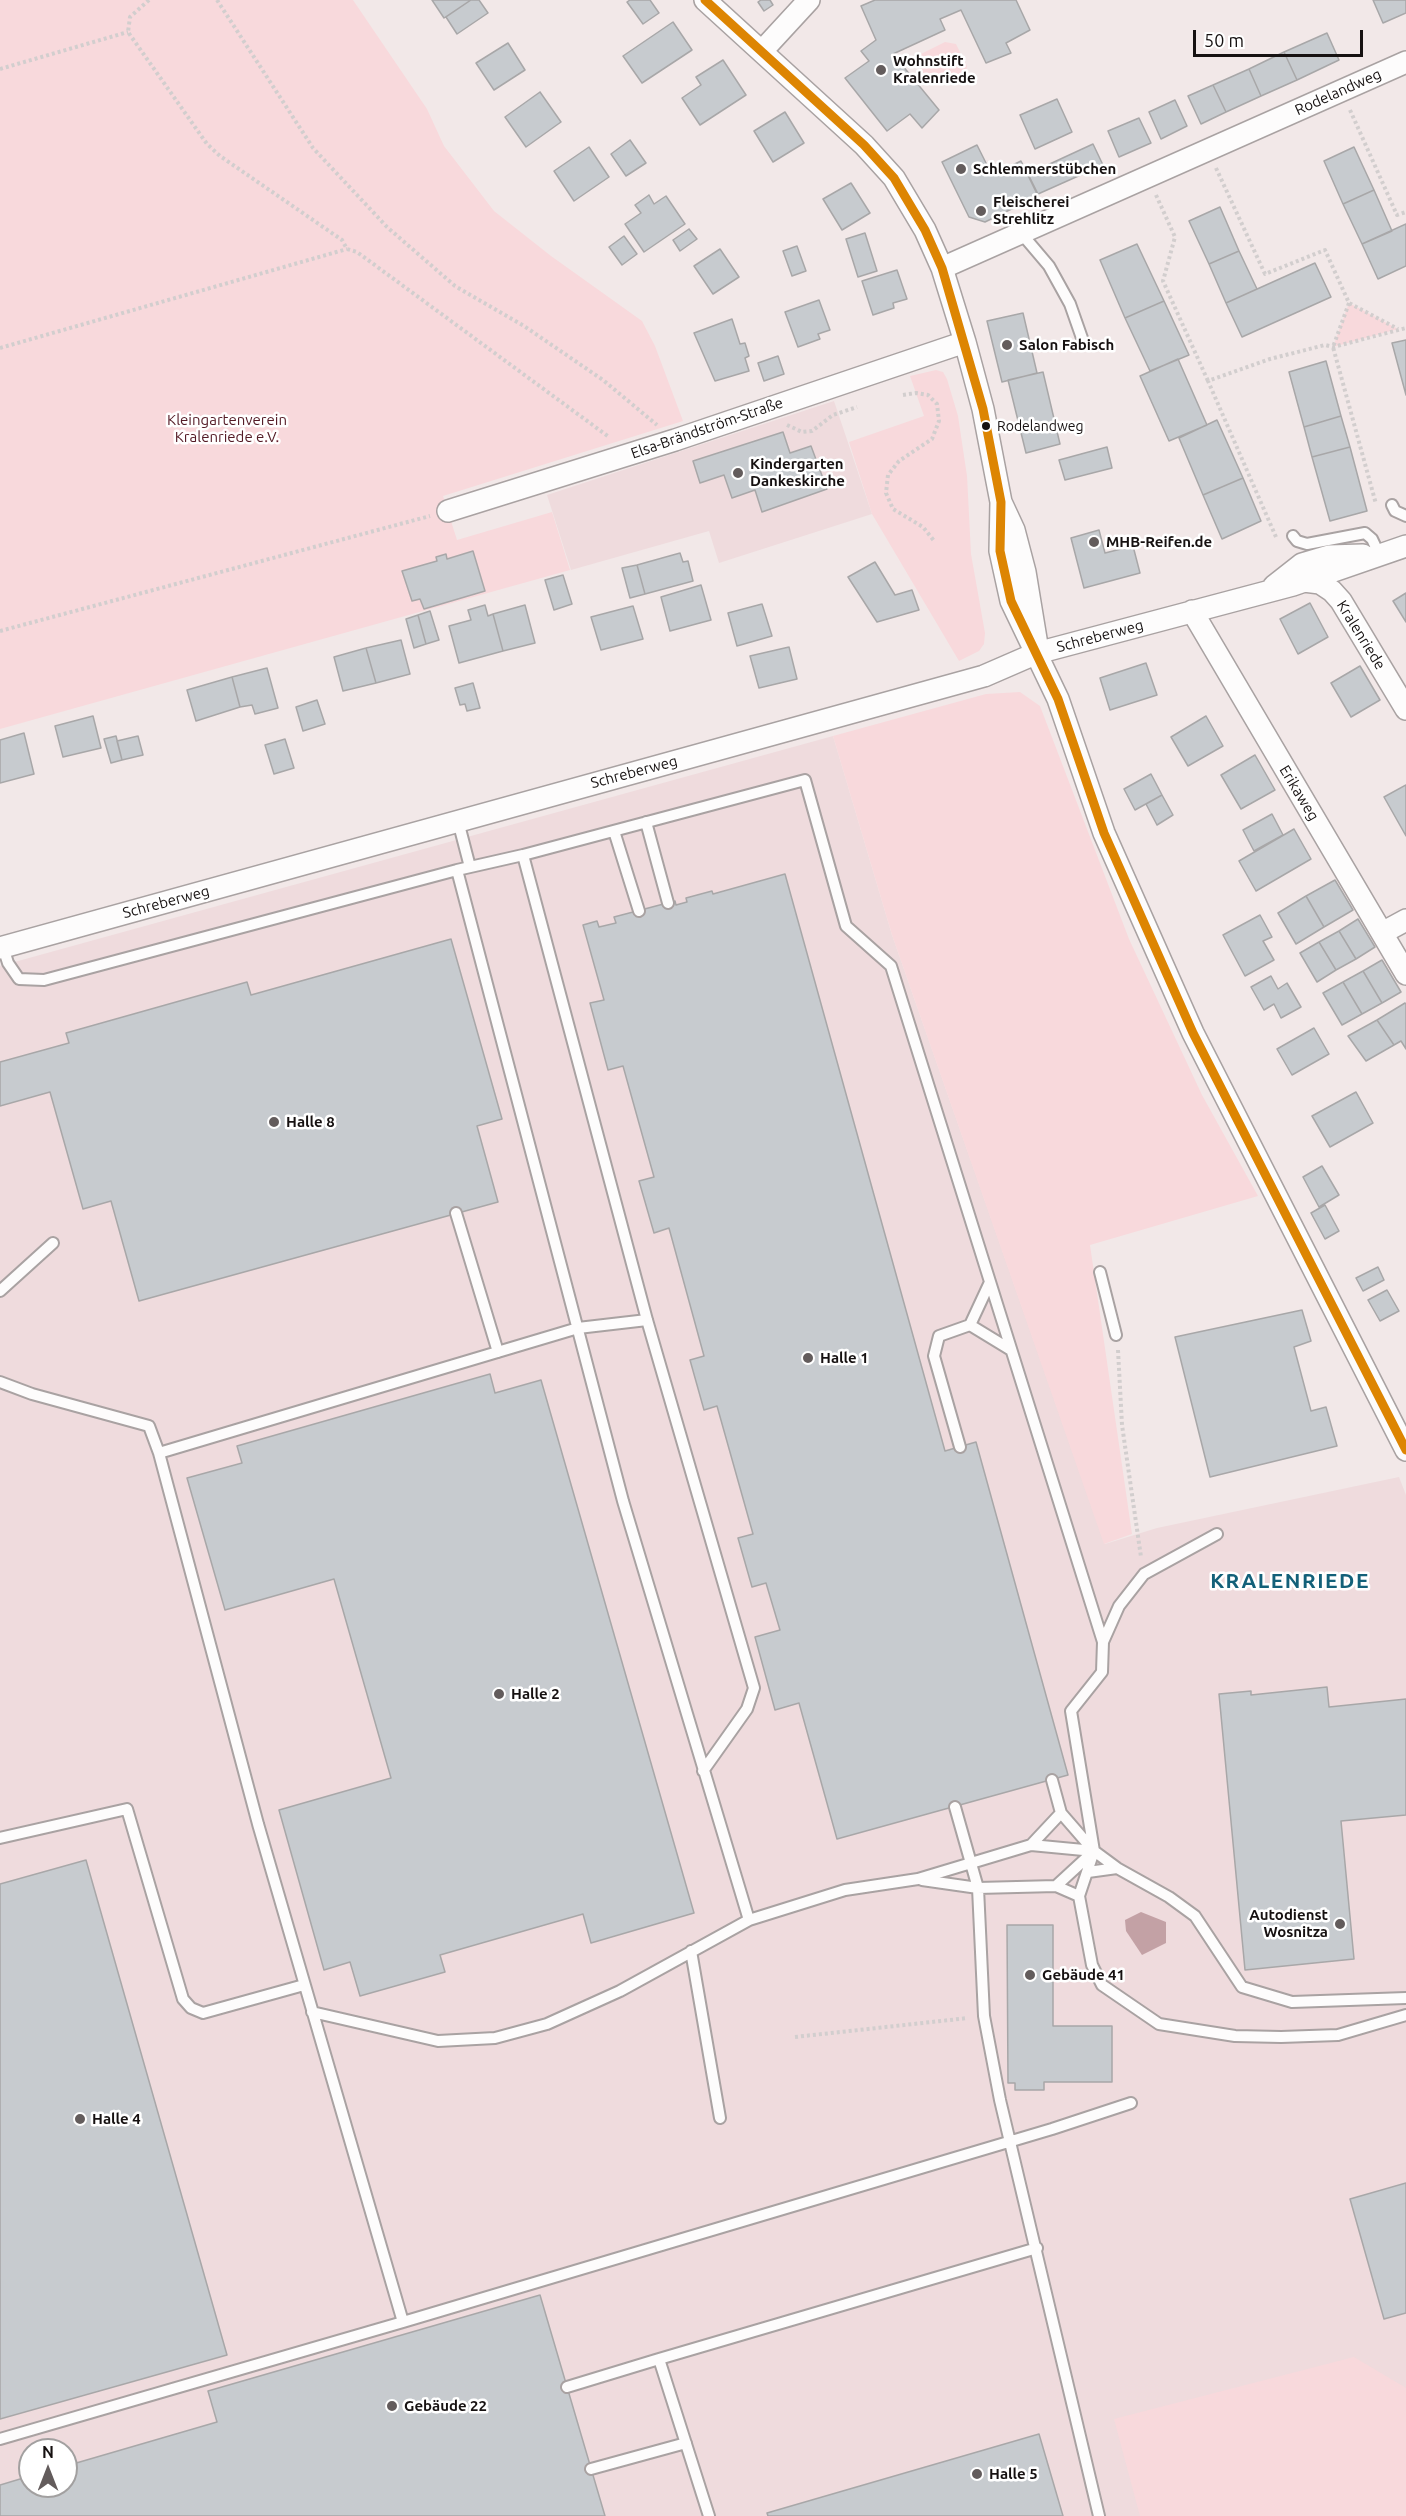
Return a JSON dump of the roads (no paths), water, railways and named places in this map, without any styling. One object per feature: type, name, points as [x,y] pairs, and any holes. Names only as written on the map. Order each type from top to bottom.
[{"type":"street","points":[[705,0],[843,123],[882,164],[916,212],[942,268],[965,342],[983,409],[1001,502],[1014,530],[1025,572],[1037,652],[1058,699],[1104,833],[1193,1034],[1406,1450]]},
{"type":"street","points":[[762,51],[809,0]]},
{"type":"street","name":"Rodelandweg","points":[[942,268],[1406,62]]},
{"type":"street","name":"Elsa-Brändström-Straße","points":[[448,511],[675,440],[965,342]]},
{"type":"street","name":"Schreberweg","points":[[2,947],[984,676],[1037,652],[1304,581],[1406,546]]},
{"type":"street","name":"Schreberweg","points":[[1267,591],[1302,564],[1329,556],[1378,554]]},
{"type":"street","name":"Kralenriede","points":[[1304,581],[1320,583],[1341,601],[1405,706]]},
{"type":"street","name":"Erikaweg","points":[[1192,611],[1406,974]]},
{"type":"street","points":[[1382,933],[1406,920]]},
{"type":"lane","points":[[1021,233],[1049,266],[1070,304],[1083,341]]},
{"type":"lane","points":[[1392,505],[1395,511],[1406,516]]},
{"type":"lane","points":[[1289,535],[1307,544],[1365,533],[1372,539],[1378,554]]},
{"type":"lane","points":[[2,947],[8,963],[19,979],[44,980],[804,780],[846,926],[891,966],[1102,1642],[1102,1672],[1071,1711],[1094,1851],[1079,1896],[1092,1965],[1102,1985],[1159,2024],[1235,2036],[1338,2035],[1406,2015]]},
{"type":"lane","points":[[458,821],[470,867]]},
{"type":"lane","points":[[646,822],[668,903]]},
{"type":"lane","points":[[614,831],[639,910]]},
{"type":"lane","points":[[523,855],[647,1320],[754,1688],[747,1708],[703,1771]]},
{"type":"lane","points":[[457,870],[623,1501],[748,1920]]},
{"type":"lane","points":[[456,1213],[498,1352]]},
{"type":"lane","points":[[0,1291],[53,1243]]},
{"type":"lane","points":[[1100,1272],[1116,1335]]},
{"type":"lane","points":[[960,1447],[934,1356],[939,1336],[970,1325],[990,1282]]},
{"type":"lane","points":[[159,1453],[578,1328],[647,1320]]},
{"type":"lane","points":[[970,1325],[1011,1350]]},
{"type":"lane","points":[[0,1382],[32,1394],[149,1426],[159,1453],[304,1985],[403,2322]]},
{"type":"lane","points":[[1102,1642],[1119,1606],[1144,1574],[1217,1534]]},
{"type":"lane","points":[[1052,1780],[1061,1813],[1094,1851],[1117,1868],[1169,1897],[1195,1916],[1242,1987],[1292,2002],[1406,1998]]},
{"type":"lane","points":[[956,1807],[978,1888],[984,2016],[1009,2141],[1037,2247],[1099,2516]]},
{"type":"lane","points":[[0,1838],[127,1809],[183,1999],[191,2008],[203,2013],[304,1985]]},
{"type":"lane","points":[[1031,1845],[1061,1813]]},
{"type":"lane","points":[[312,2012],[438,2041],[495,2038],[547,2024],[620,1991],[748,1920],[844,1890],[918,1879],[1031,1845],[1094,1851]]},
{"type":"lane","points":[[1056,1886],[1094,1851]]},
{"type":"lane","points":[[1088,1872],[1117,1868]]},
{"type":"lane","points":[[918,1879],[978,1888],[1056,1886],[1079,1896]]},
{"type":"lane","points":[[691,1951],[720,2118]]},
{"type":"lane","points":[[0,2439],[403,2322],[1131,2103]]},
{"type":"lane","points":[[567,2387],[1037,2247]]},
{"type":"lane","points":[[659,2359],[709,2516]]},
{"type":"lane","points":[[591,2469],[686,2443]]},
{"type":"place","name":"Wohnstift Kralenriede","points":[[881,70]]},
{"type":"place","name":"Schlemmerstübchen","points":[[961,169]]},
{"type":"place","name":"Fleischerei Strehlitz","points":[[981,211]]},
{"type":"place","name":"Salon Fabisch","points":[[1007,345]]},
{"type":"place","name":"Rodelandweg","points":[[986,426]]},
{"type":"place","name":"Kindergarten Dankeskirche","points":[[738,473]]},
{"type":"place","name":"MHB-Reifen.de","points":[[1094,542]]},
{"type":"place","name":"Halle 8","points":[[274,1122]]},
{"type":"place","name":"Halle 1","points":[[808,1358]]},
{"type":"place","name":"Halle 2","points":[[499,1694]]},
{"type":"place","name":"Autodienst Wosnitza","points":[[1340,1924]]},
{"type":"place","name":"Gebäude 41","points":[[1030,1975]]},
{"type":"place","name":"Halle 4","points":[[80,2119]]},
{"type":"place","name":"Gebäude 22","points":[[392,2406]]},
{"type":"place","name":"Halle 5","points":[[977,2474]]},
{"type":"district","name":"KRALENRIEDE","points":[[1290,1581]]},
{"type":"park label","name":"Kleingartenverein Kralenriede e.V.","points":[[227,428]]}]
